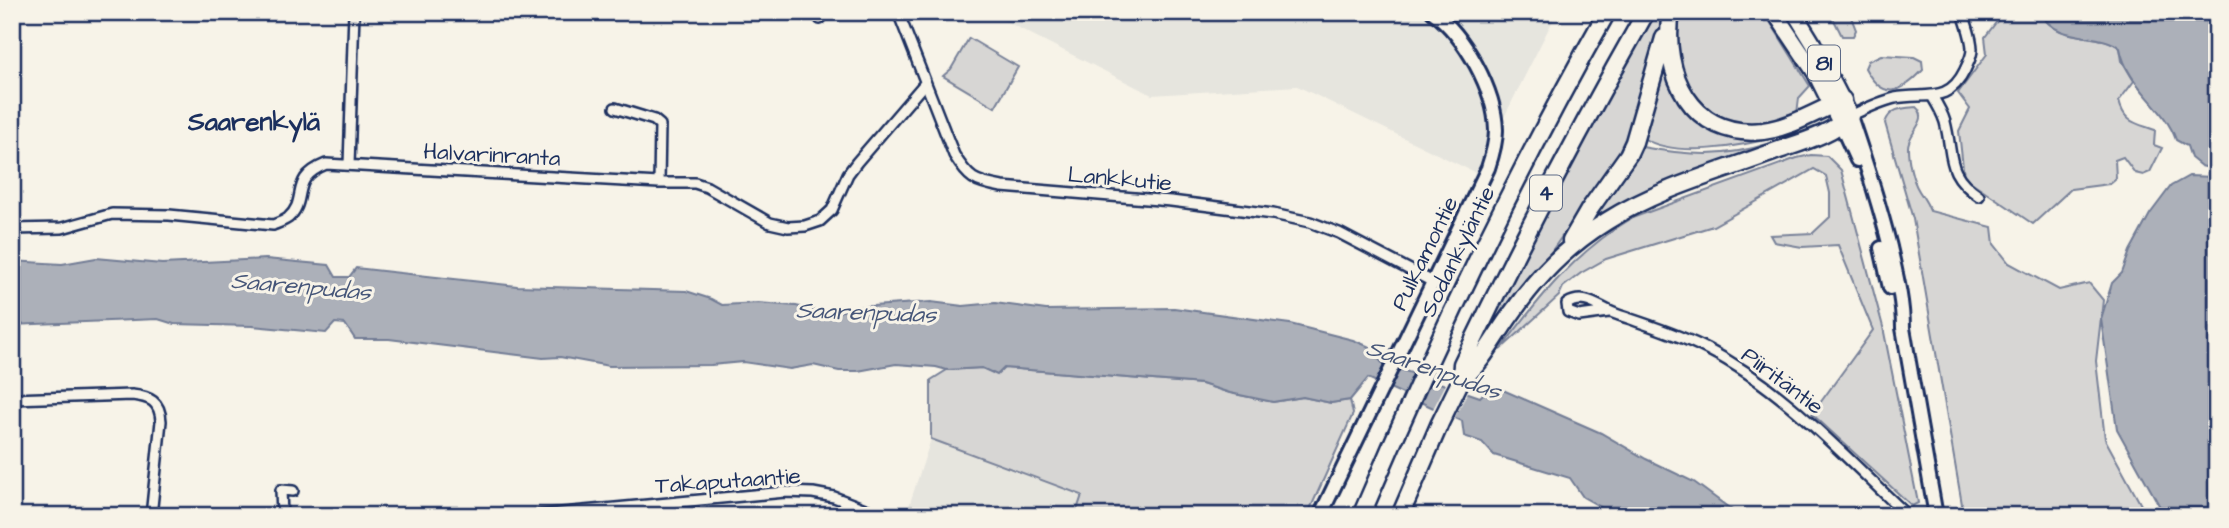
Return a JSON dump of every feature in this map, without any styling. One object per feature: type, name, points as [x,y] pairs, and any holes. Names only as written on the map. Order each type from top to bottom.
[{"type":"highway","name":"Sodankyläntie","points":[[1361,516],[1407,406],[1524,165],[1607,12]]},
{"type":"highway","name":"4","points":[[1400,516],[1461,380],[1462,364],[1507,271],[1570,149],[1646,12]]},
{"type":"highway","points":[[1566,249],[1588,210],[1628,155],[1634,142],[1670,18]]},
{"type":"highway","points":[[1670,18],[1669,53],[1678,84],[1695,110],[1717,124],[1745,131],[1776,128],[1837,102]]},
{"type":"highway","points":[[1461,380],[1476,368],[1526,293],[1566,249],[1588,232],[1636,204],[1846,121]]},
{"type":"main road","name":"81","points":[[1774,12],[1837,102]]},
{"type":"main road","name":"81","points":[[1794,12],[1813,44],[1846,121]]},
{"type":"street","points":[[349,165],[354,12]]},
{"type":"street","name":"Lankkutie","points":[[898,12],[954,155],[973,180],[982,184],[1171,201],[1273,214],[1310,222],[1339,233],[1433,282]]},
{"type":"street","name":"Pulkamontie","points":[[1320,516],[1488,168],[1496,132],[1490,99],[1471,58],[1455,34],[1433,12]]},
{"type":"street","points":[[1936,516],[1903,328],[1896,315],[1871,204],[1846,121],[1869,106],[1891,99],[1932,96],[1953,88],[1962,77],[1972,50],[1963,12]]},
{"type":"street","name":"Halvarinranta","points":[[12,229],[62,228],[112,214],[169,215],[272,225],[287,219],[293,211],[304,177],[313,169],[326,164],[695,183],[707,187],[770,223],[805,226],[820,221],[832,210],[848,174],[925,83]]},
{"type":"street","points":[[1932,96],[1945,121],[1953,168],[1959,180],[1979,196]]},
{"type":"street","points":[[615,108],[654,120],[660,125],[659,183]]},
{"type":"street","name":"Piiritäntie","points":[[1609,312],[1683,338],[1741,370],[1816,429],[1910,516]]},
{"type":"street","points":[[12,399],[132,395],[154,400],[160,410],[161,421],[150,516]]},
{"type":"street","points":[[282,516],[281,491],[293,491]]},
{"type":"street","name":"Takaputaantie","points":[[530,516],[785,492],[834,497],[883,516]]},
{"type":"shaded area","points":[[987,12],[1557,12],[1476,173],[1297,86],[1152,95]]},
{"type":"shaded area","points":[[1653,12],[1664,12],[1656,48],[1641,103],[1619,155],[1481,352],[1474,349],[1531,234]]},
{"type":"shaded area","points":[[1676,12],[1764,12],[1810,86],[1799,98],[1797,114],[1763,125],[1726,122],[1699,105],[1676,62]]},
{"type":"shaded area","points":[[1830,12],[1849,12],[1856,30],[1853,36],[1842,36]]},
{"type":"shaded area","points":[[2004,12],[2040,12],[2047,22],[2057,29],[2101,39],[2120,48],[2122,61],[2134,81],[2119,101],[2121,108],[2132,121],[2155,130],[2154,145],[2162,148],[2150,172],[2143,175],[2135,173],[2123,157],[2115,160],[2116,178],[2109,184],[2071,189],[2033,224],[1964,177],[1959,131],[1970,109],[1958,93],[1987,54],[1985,37]]},
{"type":"shaded area","points":[[969,38],[1018,67],[995,107],[943,76],[951,69]]},
{"type":"shaded area","points":[[1663,53],[1671,83],[1691,112],[1778,132],[1779,136],[1710,149],[1673,148],[1643,138]]},
{"type":"shaded area","points":[[1881,55],[1914,57],[1922,61],[1923,70],[1899,89],[1885,89],[1871,78],[1865,68],[1868,61]]},
{"type":"shaded area","points":[[1916,107],[1921,117],[1909,142],[1909,158],[1914,181],[1930,211],[1992,227],[1994,244],[2009,263],[2059,290],[2089,283],[2103,300],[2096,361],[2105,439],[2147,516],[1964,516],[1913,219],[1885,123],[1893,112]]},
{"type":"shaded area","points":[[1771,143],[1772,146],[1579,233],[1629,163],[1637,159],[1642,147],[1707,154],[1738,151]]},
{"type":"shaded area","points":[[1811,155],[1827,156],[1841,170],[1883,327],[1918,503],[1912,506],[1812,414],[1873,330],[1838,245],[1802,247],[1774,242],[1770,235],[1813,233],[1830,217],[1830,193],[1826,176],[1814,169],[1713,226],[1606,259],[1581,273],[1563,287],[1559,296],[1500,350],[1544,294],[1575,261],[1632,218]]},
{"type":"shaded area","points":[[982,368],[997,374],[1004,368],[1202,384],[1273,402],[1303,397],[1331,403],[1350,400],[1353,414],[1307,516],[1075,516],[1082,495],[931,439],[931,380],[947,370]]},
{"type":"shaded area","points":[[931,439],[1082,495],[1075,516],[917,516],[907,512]]},
{"type":"water","points":[[2040,12],[2217,12],[2217,516],[2165,516],[2117,429],[2101,319],[2112,283],[2122,273],[2130,251],[2150,214],[2171,186],[2189,176],[2214,177],[2214,169],[2201,166],[2191,158],[2187,146],[2176,140],[2163,116],[2130,74],[2120,48],[2101,39],[2057,29],[2047,22]]},
{"type":"water","name":"Saarenpudas","points":[[96,258],[162,264],[266,259],[329,265],[336,277],[349,277],[356,268],[517,286],[686,291],[722,305],[758,303],[796,306],[830,314],[858,307],[931,302],[963,306],[995,303],[1046,310],[1174,308],[1290,324],[1353,340],[1377,350],[1377,357],[1382,363],[1480,397],[1490,387],[1503,390],[1601,433],[1694,482],[1740,516],[1615,515],[1583,497],[1570,478],[1494,455],[1482,442],[1464,436],[1462,421],[1368,378],[1350,400],[1331,403],[1303,397],[1273,402],[1202,384],[1004,368],[997,375],[982,368],[947,370],[896,364],[858,371],[839,371],[813,365],[790,369],[743,362],[609,366],[560,357],[543,358],[389,339],[355,339],[345,324],[335,323],[326,333],[252,326],[174,324],[158,319],[12,325],[12,261],[62,264]]},
{"type":"pier","points":[[1447,382],[1469,390],[1453,421],[1432,411]]},
{"type":"district","name":"Saarenkylä","points":[[254,121]]}]
